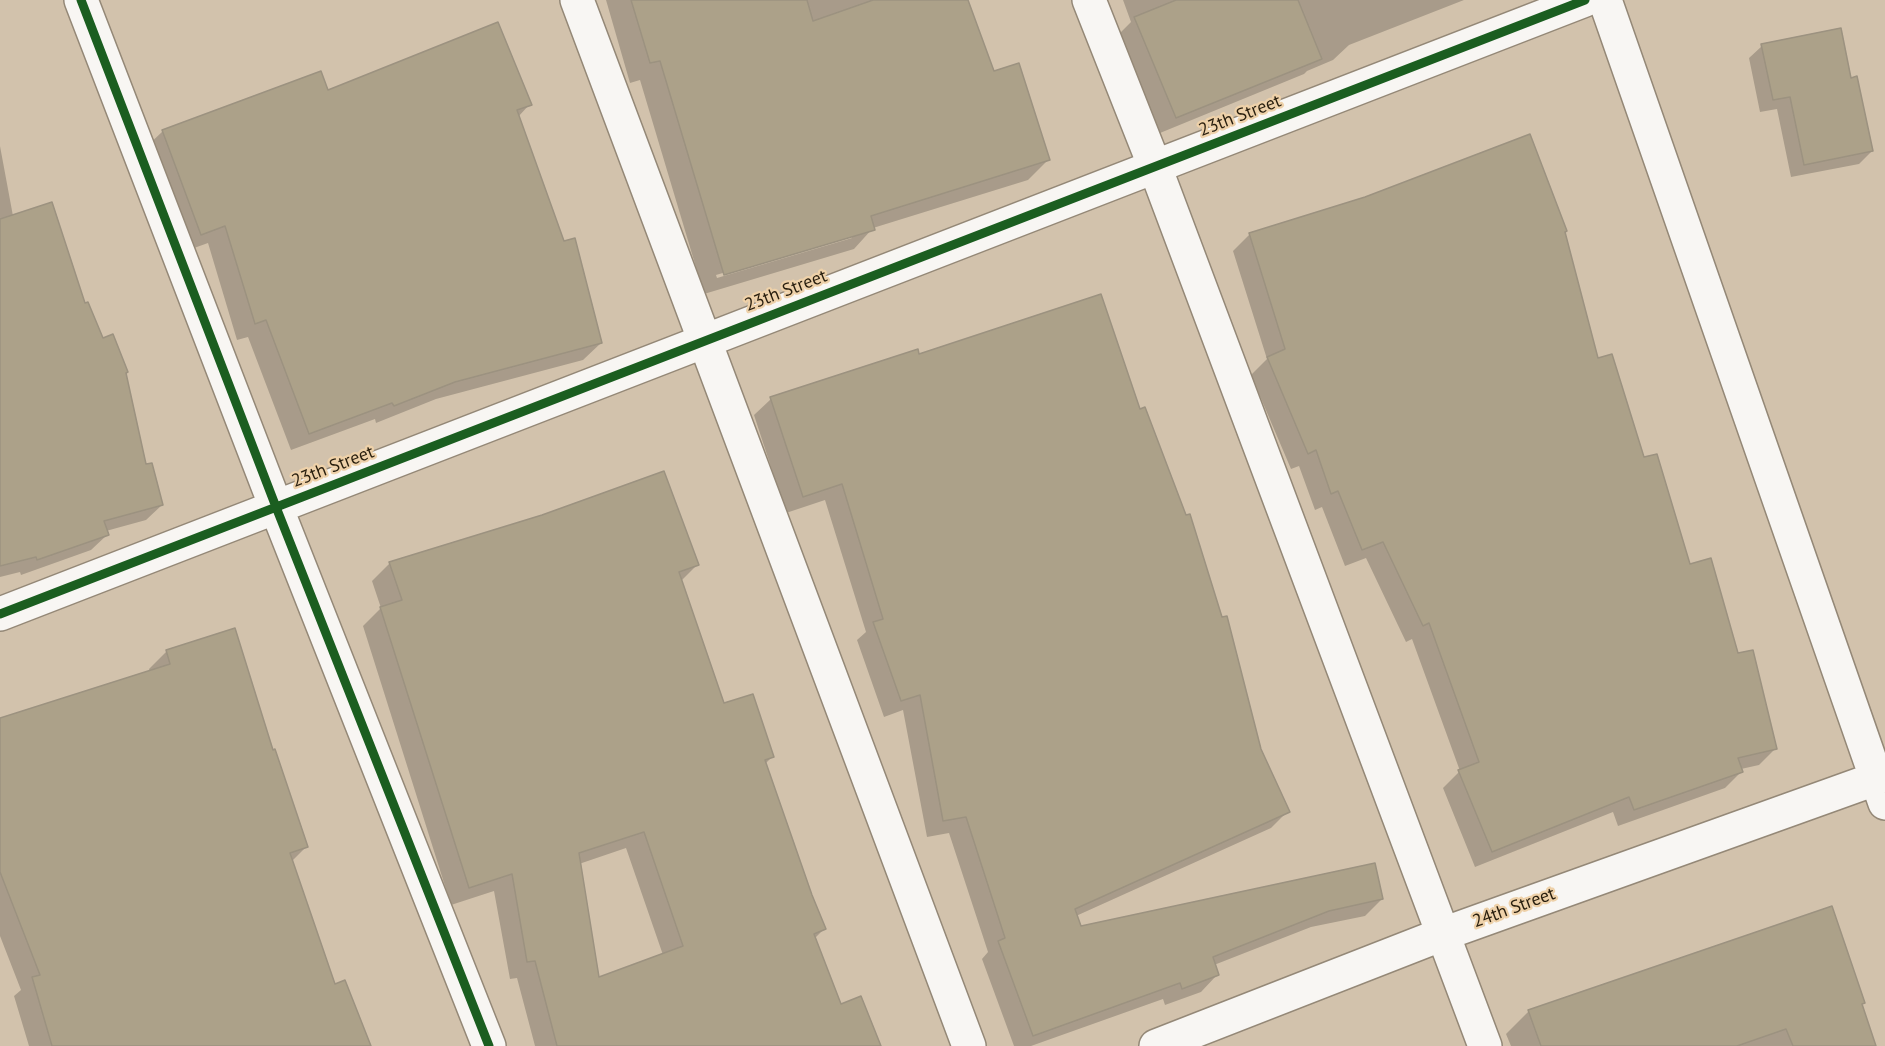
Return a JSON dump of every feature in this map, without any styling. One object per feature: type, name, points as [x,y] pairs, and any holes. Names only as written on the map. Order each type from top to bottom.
[{"type":"street","points":[[81,0],[276,507],[489,1046]]},
{"type":"street","points":[[577,0],[969,1046]]},
{"type":"street","points":[[1089,0],[1155,167],[1485,1046]]},
{"type":"street","name":"23th Street","points":[[0,614],[1585,0]]},
{"type":"street","points":[[1605,0],[1880,791]]},
{"type":"street","name":"24th Street","points":[[1156,1046],[1443,934],[1880,791]]},
{"type":"building","points":[[631,0],[807,0],[813,21],[873,0],[968,0],[994,71],[1019,63],[1050,160],[871,216],[875,230],[724,275],[660,61],[650,63]]},
{"type":"building","points":[[1176,0],[1298,0],[1322,59],[1176,118],[1134,17]]},
{"type":"building","points":[[498,22],[532,105],[517,110],[564,241],[575,238],[602,343],[455,382],[394,406],[392,403],[309,434],[266,320],[255,324],[225,226],[201,235],[162,130],[321,71],[328,90]]},
{"type":"building","points":[[1841,28],[1851,78],[1857,76],[1873,151],[1804,165],[1790,97],[1773,100],[1761,44]]},
{"type":"building","points":[[1530,134],[1567,231],[1565,232],[1598,358],[1612,354],[1644,457],[1657,454],[1690,564],[1711,558],[1738,653],[1753,650],[1777,749],[1738,758],[1743,772],[1634,810],[1629,797],[1492,852],[1458,770],[1479,762],[1429,623],[1423,626],[1383,542],[1362,550],[1338,491],[1331,494],[1316,450],[1308,454],[1267,357],[1285,349],[1249,233],[1365,197]]},
{"type":"building","points":[[52,202],[85,303],[88,302],[103,338],[113,334],[128,372],[126,373],[146,464],[152,463],[163,505],[104,521],[109,535],[37,560],[36,557],[0,566],[0,219]]},
{"type":"building","points":[[1101,294],[1140,409],[1145,407],[1186,515],[1190,514],[1222,617],[1227,616],[1261,749],[1290,812],[1075,909],[1081,926],[1375,863],[1383,899],[1329,911],[1213,957],[1219,975],[1182,989],[1180,983],[1033,1036],[998,941],[1005,938],[966,817],[943,821],[920,695],[901,701],[873,622],[883,619],[842,484],[803,497],[770,397],[918,349],[919,354]]},
{"type":"building","points":[[664,471],[699,565],[679,572],[724,703],[753,694],[774,757],[765,760],[826,929],[814,934],[841,1004],[861,996],[881,1046],[557,1046],[535,961],[527,962],[512,874],[469,888],[380,607],[402,600],[389,562],[542,515]],"holes":[[[644,832],[683,946],[599,977],[579,853]]]},
{"type":"building","points":[[235,628],[273,750],[275,749],[308,847],[290,853],[335,984],[345,980],[371,1046],[52,1046],[32,977],[40,975],[0,872],[0,718],[170,664],[166,650]]},
{"type":"building","points":[[1832,906],[1865,1003],[1862,1004],[1876,1046],[1793,1046],[1786,1029],[1737,1046],[1541,1046],[1528,1010]]},
{"type":"cycle path","points":[[81,0],[276,507],[489,1046]]},
{"type":"cycle path","points":[[0,614],[1585,0]]}]
